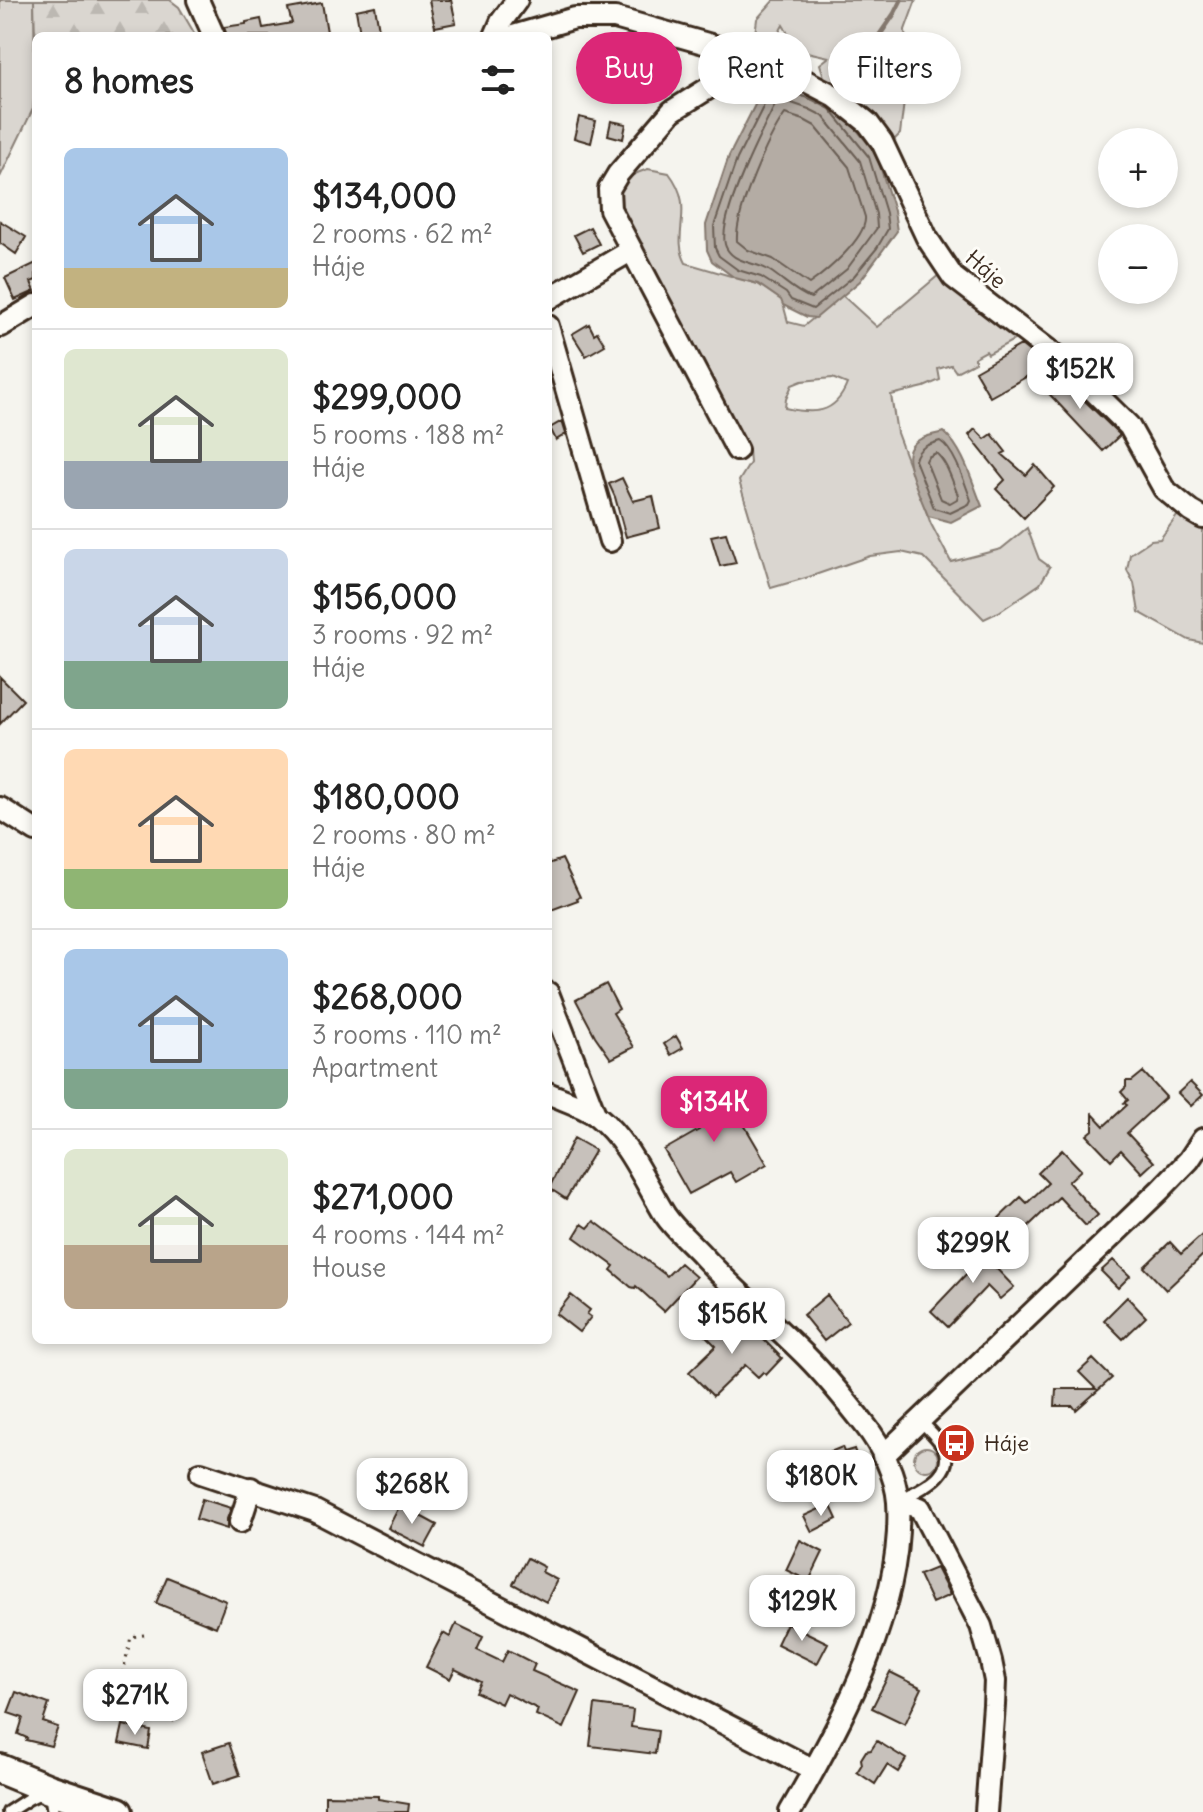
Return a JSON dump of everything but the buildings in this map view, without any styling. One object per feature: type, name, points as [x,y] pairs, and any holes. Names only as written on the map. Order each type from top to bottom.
[{"type":"main road","points":[[0,1769],[51,1801],[118,1812]]},
{"type":"street","points":[[198,0],[212,32]]},
{"type":"street","points":[[497,32],[517,0]]},
{"type":"street","name":"Háje","points":[[527,32],[575,18],[615,18],[698,41]]},
{"type":"street","name":"Háje","points":[[812,84],[833,95],[868,123],[882,142],[927,238],[953,277],[1064,362],[1129,426],[1164,489],[1203,518]]},
{"type":"street","points":[[698,95],[672,111],[618,174],[609,189],[610,209],[737,450]]},
{"type":"street","points":[[552,297],[632,250]]},
{"type":"street","points":[[1,326],[32,307]]},
{"type":"street","points":[[552,340],[610,541]]},
{"type":"street","points":[[0,808],[32,828]]},
{"type":"street","points":[[552,1003],[595,1114]]},
{"type":"street","points":[[552,1095],[595,1114],[620,1138],[668,1219],[809,1359],[867,1427],[893,1478],[898,1501],[895,1559],[883,1615],[860,1677],[790,1812]]},
{"type":"street","points":[[883,1456],[1160,1190],[1189,1160],[1203,1139]]},
{"type":"street","points":[[201,1473],[315,1511],[814,1770]]},
{"type":"street","points":[[240,1522],[251,1488]]},
{"type":"street","points":[[898,1501],[920,1508],[981,1626],[991,1661],[995,1681],[986,1812]]},
{"type":"lane","points":[[898,1501],[937,1479],[944,1469],[946,1457],[942,1446],[919,1419]]},
{"type":"lane","points":[[8,1812],[28,1799],[51,1801]]},
{"type":"path","points":[[144,1635],[131,1637],[115,1706],[174,1721]]},
{"type":"green space","points":[[0,0],[34,0],[32,111],[0,177]]},
{"type":"green space","points":[[34,0],[170,0],[179,7],[194,32],[35,32]]},
{"type":"green space","points":[[774,0],[916,0],[905,32],[828,32],[828,57],[812,53],[812,32],[787,32],[783,25],[779,32],[755,32],[757,19]]},
{"type":"green space","points":[[828,58],[828,83],[825,80],[820,64]]},
{"type":"green space","points":[[851,104],[904,104],[900,134],[892,142]]},
{"type":"green space","points":[[648,169],[669,173],[677,186],[682,209],[682,252],[686,263],[758,284],[782,300],[788,322],[804,326],[842,295],[877,327],[940,274],[1023,335],[988,354],[986,351],[975,357],[975,362],[956,372],[951,365],[938,369],[940,380],[891,395],[897,433],[931,524],[951,562],[1001,549],[1027,528],[1039,559],[1050,567],[1040,584],[984,619],[923,557],[901,552],[870,556],[771,588],[739,481],[750,463],[749,450],[708,389],[617,201],[623,183],[630,176]],"holes":[[[832,378],[847,384],[836,402],[822,410],[785,408],[792,385],[802,381]]]},
{"type":"green space","points":[[1180,512],[1203,525],[1203,643],[1189,640],[1139,612],[1134,583],[1127,570],[1130,554],[1151,540],[1160,539]]},
{"type":"green space","points":[[926,1447],[935,1450],[938,1459],[935,1468],[926,1471],[917,1468],[914,1459],[917,1450]]},
{"type":"water","points":[[812,93],[828,99],[828,104],[836,104],[876,153],[897,231],[860,281],[816,318],[807,317],[783,305],[781,300],[758,284],[735,278],[712,261],[707,250],[706,225],[729,156],[755,104],[812,104]]},
{"type":"water","points":[[944,432],[962,457],[982,506],[951,522],[928,516],[914,482],[908,455],[916,442]]},
{"type":"waterway","points":[[882,32],[901,0]]},
{"type":"place","name":"Háje","points":[[956,1443]]}]
